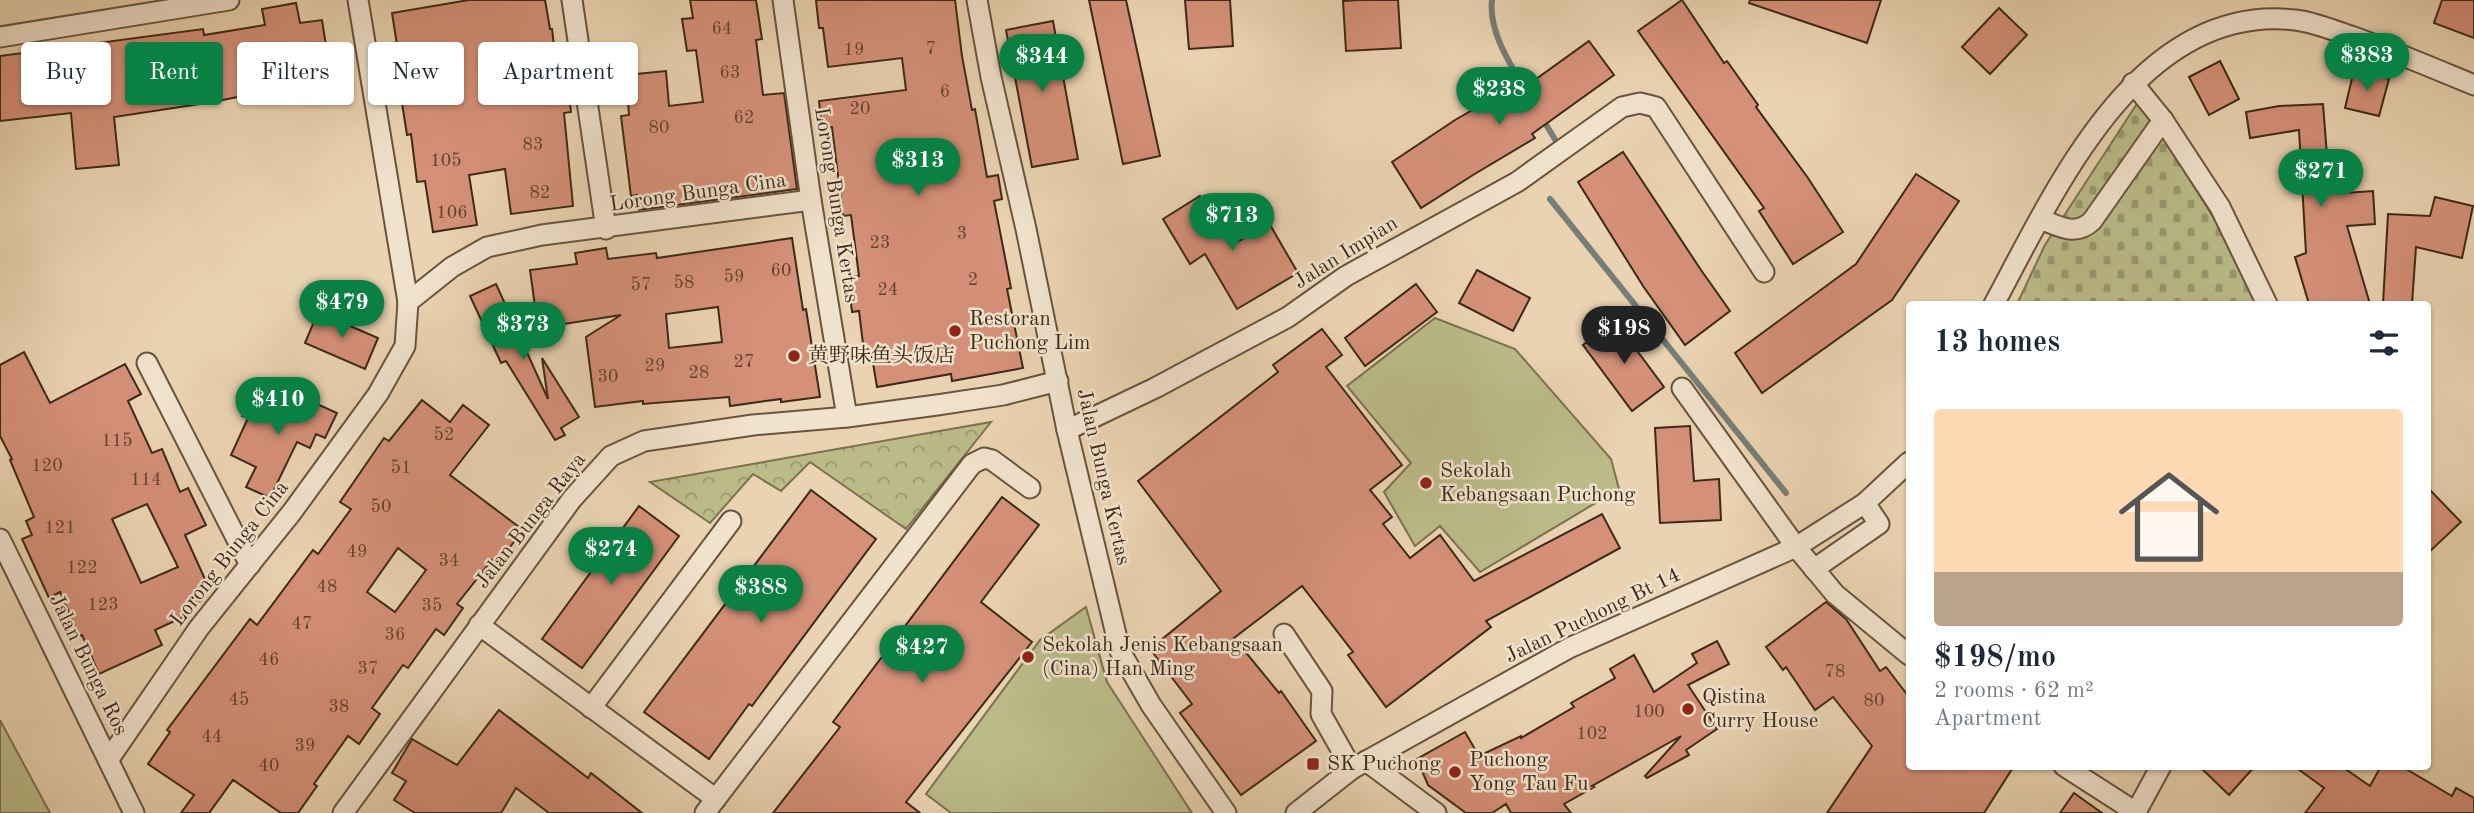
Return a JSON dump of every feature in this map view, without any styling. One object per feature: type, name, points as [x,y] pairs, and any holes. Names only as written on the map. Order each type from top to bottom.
[{"type":"street","points":[[0,37],[229,0]]},
{"type":"street","points":[[358,0],[408,302]]},
{"type":"street","points":[[572,0],[606,229]]},
{"type":"street","name":"Lorong Bunga Kertas","points":[[783,0],[811,200],[848,417]]},
{"type":"street","name":"Jalan Bunga Kertas","points":[[977,0],[991,77],[1068,430],[1120,651],[1151,705],[1226,813]]},
{"type":"street","points":[[1996,301],[2055,191],[2102,121],[2133,83],[2161,60],[2197,37],[2267,18],[2296,20],[2317,24],[2398,52],[2474,85]]},
{"type":"street","points":[[2133,83],[2164,120],[2220,208],[2266,301]]},
{"type":"street","name":"Jalan Impian","points":[[1068,430],[1155,388],[1288,317],[1346,276],[1517,182],[1622,107],[1640,103],[1656,107],[1764,272]]},
{"type":"street","points":[[2040,219],[2070,230],[2084,229],[2164,120]]},
{"type":"street","name":"Lorong Bunga Cina","points":[[109,760],[199,628],[292,512],[378,394],[405,346],[408,302],[452,267],[487,247],[542,235],[606,229],[811,200]]},
{"type":"street","points":[[147,363],[250,565]]},
{"type":"street","name":"Jalan Bunga Raya","points":[[343,813],[572,499],[611,456],[644,442],[753,425],[848,417],[990,397],[1058,381]]},
{"type":"street","points":[[1682,387],[1796,547],[1835,594],[1906,652]]},
{"type":"street","points":[[479,625],[591,708],[710,806],[972,464],[984,458],[992,460],[1030,488]]},
{"type":"street","name":"Jalan Puchong Bt 14","points":[[1296,813],[1359,765],[1569,648],[1796,547],[1865,503],[1906,465]]},
{"type":"street","points":[[1814,569],[1879,524],[1865,503]]},
{"type":"street","points":[[591,708],[732,521]]},
{"type":"street","name":"Jalan Bunga Ros","points":[[0,539],[134,813]]},
{"type":"street","points":[[1284,634],[1322,691],[1321,714],[1359,765],[1436,813]]},
{"type":"street","points":[[2070,770],[2137,813],[2159,770]]},
{"type":"green space","points":[[2140,99],[2265,301],[2018,301],[2045,245]]},
{"type":"green space","points":[[1435,318],[1515,349],[1611,459],[1619,489],[1480,572],[1440,526],[1415,546],[1384,492],[1411,463],[1347,386]]},
{"type":"green space","points":[[991,422],[906,529],[810,462],[781,491],[753,474],[710,523],[650,482]]},
{"type":"green space","points":[[1086,607],[1107,682],[1192,813],[951,813],[926,794],[1040,640]]},
{"type":"green space","points":[[0,720],[50,813],[0,813]]},
{"type":"building","points":[[469,0],[545,0],[554,42],[478,42],[478,105],[570,105],[571,112],[564,113],[573,206],[511,214],[505,169],[469,175],[477,225],[433,232],[425,181],[417,182],[411,134],[407,135],[402,105],[464,105],[464,42],[397,42],[392,13]]},
{"type":"building","points":[[690,0],[756,0],[762,39],[756,40],[763,95],[784,93],[797,189],[639,210],[637,195],[631,196],[621,116],[629,115],[628,105],[638,105],[638,74],[666,71],[669,106],[703,102],[696,50],[687,51],[682,19],[693,18]]},
{"type":"building","points":[[816,0],[955,0],[962,56],[987,177],[998,175],[1002,199],[994,201],[1011,288],[1007,289],[1023,368],[952,381],[951,374],[877,387],[871,351],[864,352],[859,311],[852,312],[848,277],[859,276],[851,215],[843,216],[832,127],[822,128],[819,101],[906,90],[902,58],[828,67]]},
{"type":"building","points":[[1089,0],[1126,0],[1160,156],[1123,164]]},
{"type":"building","points":[[1185,0],[1230,0],[1233,46],[1189,49]]},
{"type":"building","points":[[1398,0],[1401,48],[1346,51],[1343,1]]},
{"type":"building","points":[[1682,0],[1724,63],[1727,61],[1758,105],[1756,107],[1808,178],[1843,232],[1793,264],[1759,211],[1764,208],[1638,31]]},
{"type":"building","points":[[1750,0],[1881,0],[1867,43],[1749,3]]},
{"type":"building","points":[[2442,0],[2474,0],[2474,38],[2434,23]]},
{"type":"building","points":[[296,3],[300,23],[322,20],[325,42],[237,42],[237,97],[223,100],[223,42],[125,42],[125,105],[193,105],[114,117],[119,165],[76,169],[71,113],[0,121],[0,56],[21,53],[21,105],[111,105],[111,42],[105,42],[203,29],[204,35],[265,25],[262,9]]},
{"type":"building","points":[[1999,8],[2027,35],[1990,74],[1962,47]]},
{"type":"building","points":[[1053,21],[1078,159],[1032,167],[1006,30]]},
{"type":"building","points":[[1589,41],[1614,75],[1532,134],[1535,138],[1421,208],[1392,162],[1455,120],[1507,90],[1511,97]]},
{"type":"building","points":[[2220,61],[2239,99],[2209,115],[2189,77]]},
{"type":"building","points":[[2354,70],[2389,79],[2379,116],[2345,108]]},
{"type":"building","points":[[2323,104],[2330,194],[2373,191],[2375,224],[2347,226],[2369,301],[2308,301],[2295,257],[2306,253],[2299,130],[2250,138],[2246,112],[2279,106]]},
{"type":"building","points":[[1623,152],[1730,311],[1685,345],[1643,286],[1578,182]]},
{"type":"building","points":[[1916,174],[1959,201],[1892,300],[1762,393],[1735,353],[1856,264]]},
{"type":"building","points":[[1200,196],[1231,246],[1269,223],[1298,273],[1237,309],[1205,254],[1190,264],[1163,219]]},
{"type":"building","points":[[2435,197],[2473,206],[2462,258],[2416,247],[2412,301],[2383,301],[2388,214],[2430,216]]},
{"type":"building","points":[[792,238],[820,397],[730,406],[729,397],[643,404],[643,401],[595,407],[586,337],[621,315],[538,328],[530,270],[577,264],[575,253],[606,248],[608,259],[656,253],[657,258]],"holes":[[[718,307],[722,342],[669,348],[666,314]]]},
{"type":"building","points":[[1477,270],[1530,298],[1513,331],[1459,303]]},
{"type":"building","points":[[496,284],[548,399],[542,358],[579,417],[561,428],[565,435],[555,440],[506,361],[501,363],[470,296]]},
{"type":"building","points":[[1416,284],[1437,312],[1365,366],[1345,338]]},
{"type":"building","points":[[318,312],[378,338],[365,369],[305,343]]},
{"type":"building","points":[[1615,321],[1664,387],[1632,411],[1583,345]]},
{"type":"building","points":[[1322,329],[1342,355],[1326,367],[1402,465],[1370,490],[1392,517],[1383,524],[1410,558],[1440,535],[1474,581],[1602,514],[1620,548],[1486,621],[1491,627],[1386,707],[1348,655],[1353,652],[1302,586],[1234,638],[1279,693],[1281,691],[1316,741],[1241,795],[1180,713],[1192,704],[1150,649],[1221,591],[1138,481],[1278,372],[1273,365]]},
{"type":"building","points":[[24,352],[50,403],[125,364],[141,394],[128,401],[152,453],[162,449],[180,492],[188,488],[206,525],[185,535],[209,588],[199,593],[202,600],[189,607],[192,613],[155,630],[162,645],[99,674],[60,592],[49,598],[22,539],[32,535],[26,521],[34,517],[10,460],[12,459],[0,436],[0,365]],"holes":[[[147,504],[178,567],[141,583],[112,519]]]},
{"type":"building","points":[[267,392],[301,409],[306,399],[337,413],[325,438],[316,434],[310,448],[297,442],[270,498],[246,487],[256,467],[231,455],[248,418],[242,416],[249,401],[260,406]]},
{"type":"building","points":[[422,400],[450,422],[463,405],[489,425],[450,475],[523,530],[497,564],[492,560],[457,604],[463,608],[444,635],[436,629],[408,668],[403,665],[372,708],[380,714],[359,744],[348,736],[314,784],[317,786],[298,813],[281,813],[233,780],[209,813],[181,813],[194,795],[148,764],[170,732],[167,730],[250,619],[257,625],[313,550],[318,554],[351,509],[340,502],[384,438],[389,441]],"holes":[[[398,548],[426,570],[395,612],[367,592]]]},
{"type":"building","points":[[1690,426],[1694,481],[1719,479],[1721,520],[1660,523],[1655,428]]},
{"type":"building","points":[[811,490],[876,539],[752,706],[749,704],[709,759],[644,712]]},
{"type":"building","points":[[2431,491],[2461,522],[2431,550]]},
{"type":"building","points":[[1002,497],[1039,525],[981,602],[1032,642],[906,802],[920,813],[773,813],[840,727],[833,722]]},
{"type":"building","points":[[639,506],[679,536],[582,668],[542,639]]},
{"type":"building","points":[[1826,602],[1846,619],[1880,671],[1886,667],[1906,693],[1906,770],[2011,770],[1984,813],[1827,813],[1872,746],[1833,697],[1815,710],[1786,667],[1783,670],[1766,647]]},
{"type":"building","points":[[1717,641],[1729,664],[1688,685],[1717,729],[1686,750],[1689,755],[1647,778],[1645,776],[1681,736],[1564,804],[1571,813],[1511,813],[1506,804],[1492,813],[1466,813],[1428,785],[1417,759],[1465,732],[1479,756],[1521,738],[1574,707],[1571,703],[1615,678],[1610,669],[1634,655],[1654,692],[1697,663],[1692,654]]},
{"type":"building","points":[[499,710],[588,778],[591,773],[642,813],[549,813],[516,788],[501,813],[415,813],[394,800],[406,781],[392,773],[412,739],[457,765]]},
{"type":"building","points":[[2203,770],[2251,770],[2229,795]]},
{"type":"building","points":[[2299,770],[2347,770],[2370,786],[2379,770],[2408,770],[2452,796],[2456,788],[2474,798],[2474,813],[2305,813],[2324,788]]},
{"type":"building","points":[[2074,793],[2102,813],[2060,813]]},
{"type":"waterway","points":[[1492,0],[1497,37],[1528,94]]},
{"type":"waterway","points":[[1542,118],[1556,141]]},
{"type":"waterway","points":[[1550,199],[1786,493]]},
{"type":"place","name":"Restoran Puchong Lim","points":[[955,331]]},
{"type":"place","name":"黄野味鱼头饭店","points":[[794,356]]},
{"type":"place","name":"Sekolah Kebangsaan Puchong","points":[[1426,483]]},
{"type":"place","name":"Sekolah Jenis Kebangsaan (Cina) Han Ming","points":[[1028,657]]},
{"type":"place","name":"Qistina Curry House","points":[[1688,709]]},
{"type":"place","name":"SK Puchong","points":[[1313,764]]},
{"type":"place","name":"Puchong Yong Tau Fu","points":[[1455,772]]}]
